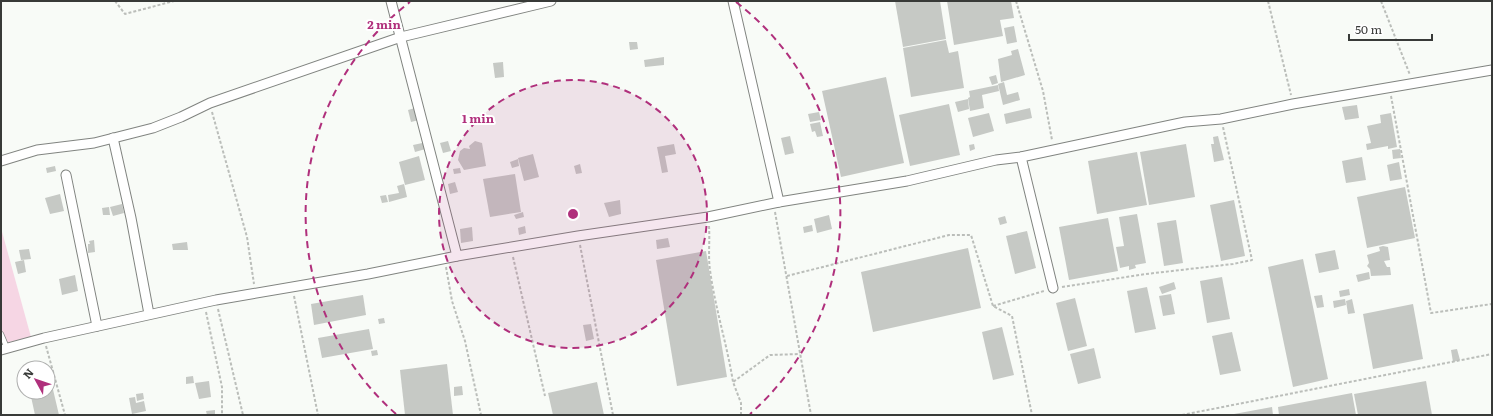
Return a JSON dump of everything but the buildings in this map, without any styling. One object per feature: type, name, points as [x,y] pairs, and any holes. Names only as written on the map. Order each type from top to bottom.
[{"type":"street","points":[[391,1],[457,256]]},
{"type":"street","points":[[1,161],[37,150],[94,143],[153,128],[210,103],[401,37],[551,1]]},
{"type":"street","points":[[733,1],[776,203]]},
{"type":"street","points":[[4,349],[44,338],[216,300],[444,258],[708,217],[776,203],[907,180],[996,160],[1021,157],[1185,122],[1221,119],[1293,104],[1389,89],[1492,70]]},
{"type":"street","points":[[113,138],[131,218],[148,314]]},
{"type":"street","points":[[1021,157],[1053,288]]},
{"type":"street","points":[[66,175],[97,326]]},
{"type":"lane","points":[[1,334],[4,349]]},
{"type":"path","points":[[115,1],[125,14],[174,1]]},
{"type":"path","points":[[1016,1],[1043,91],[1054,149]]},
{"type":"path","points":[[1268,1],[1293,104]]},
{"type":"path","points":[[1381,1],[1413,84]]},
{"type":"path","points":[[1389,89],[1431,313],[1492,304]]},
{"type":"path","points":[[210,103],[247,237],[255,293]]},
{"type":"path","points":[[994,306],[1053,288],[1146,274],[1233,264],[1252,260],[1221,119]]},
{"type":"path","points":[[776,203],[788,290],[811,415]]},
{"type":"path","points":[[708,217],[710,268],[715,297],[728,348],[733,382],[741,403],[741,415]]},
{"type":"path","points":[[787,276],[949,235],[971,234],[994,306],[1012,316],[1032,415]]},
{"type":"path","points":[[578,236],[613,415]]},
{"type":"path","points":[[510,248],[545,396]]},
{"type":"path","points":[[444,258],[452,301],[465,341],[481,415]]},
{"type":"path","points":[[292,287],[318,415]]},
{"type":"path","points":[[216,300],[243,415]]},
{"type":"path","points":[[204,303],[222,387],[222,415]]},
{"type":"path","points":[[44,338],[65,415]]},
{"type":"path","points":[[733,382],[770,355],[800,354]]},
{"type":"path","points":[[1182,415],[1492,354]]},
{"type":"shaded area","points":[[1,228],[31,337],[1,344]]}]
